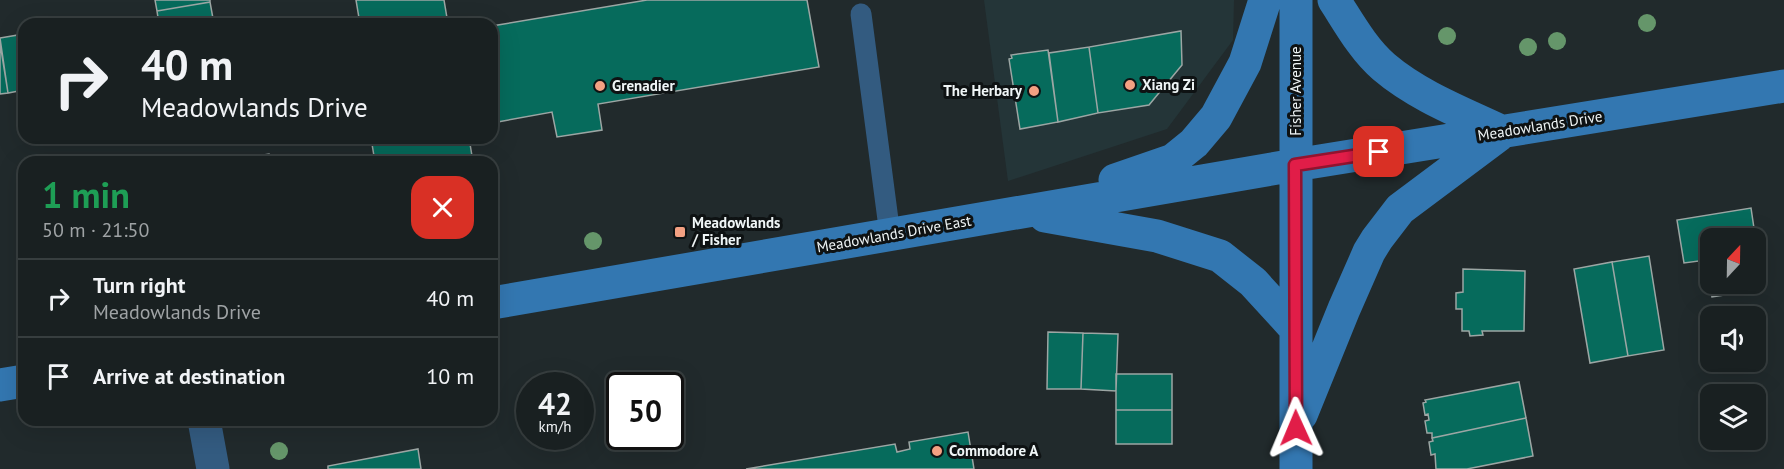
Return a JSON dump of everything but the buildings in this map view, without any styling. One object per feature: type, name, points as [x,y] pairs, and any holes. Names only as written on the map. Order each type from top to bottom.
[{"type":"main road","points":[[1023,212],[1173,160],[1194,143],[1216,117],[1245,63],[1265,0]]},
{"type":"main road","name":"Fisher Avenue","points":[[1296,0],[1296,469]]},
{"type":"main road","points":[[1296,428],[1344,309],[1377,239],[1400,209],[1503,132],[1435,100],[1383,67],[1361,42],[1334,0]]},
{"type":"main road","name":"Meadowlands Drive","points":[[1295,165],[1784,86]]},
{"type":"main road","name":"Meadowlands Drive East","points":[[498,302],[1295,165]]},
{"type":"main road","points":[[1023,212],[1157,236],[1220,256],[1253,282],[1295,328]]},
{"type":"main road","points":[[0,385],[18,382]]},
{"type":"street","points":[[205,426],[213,469]]},
{"type":"lane","points":[[861,14],[890,235]]},
{"type":"shaded area","points":[[984,0],[1234,0],[1233,40],[1167,129],[1008,181]]},
{"type":"place","name":"Xiang Zi","points":[[1130,85]]},
{"type":"place","name":"Grenadier","points":[[600,86]]},
{"type":"place","name":"The Herbary","points":[[1034,91]]},
{"type":"place","name":"Meadowlands / Fisher","points":[[680,232]]},
{"type":"place","name":"Commodore A","points":[[937,451]]},
{"type":"route","points":[[1296,428],[1295,165],[1379,152]]}]
